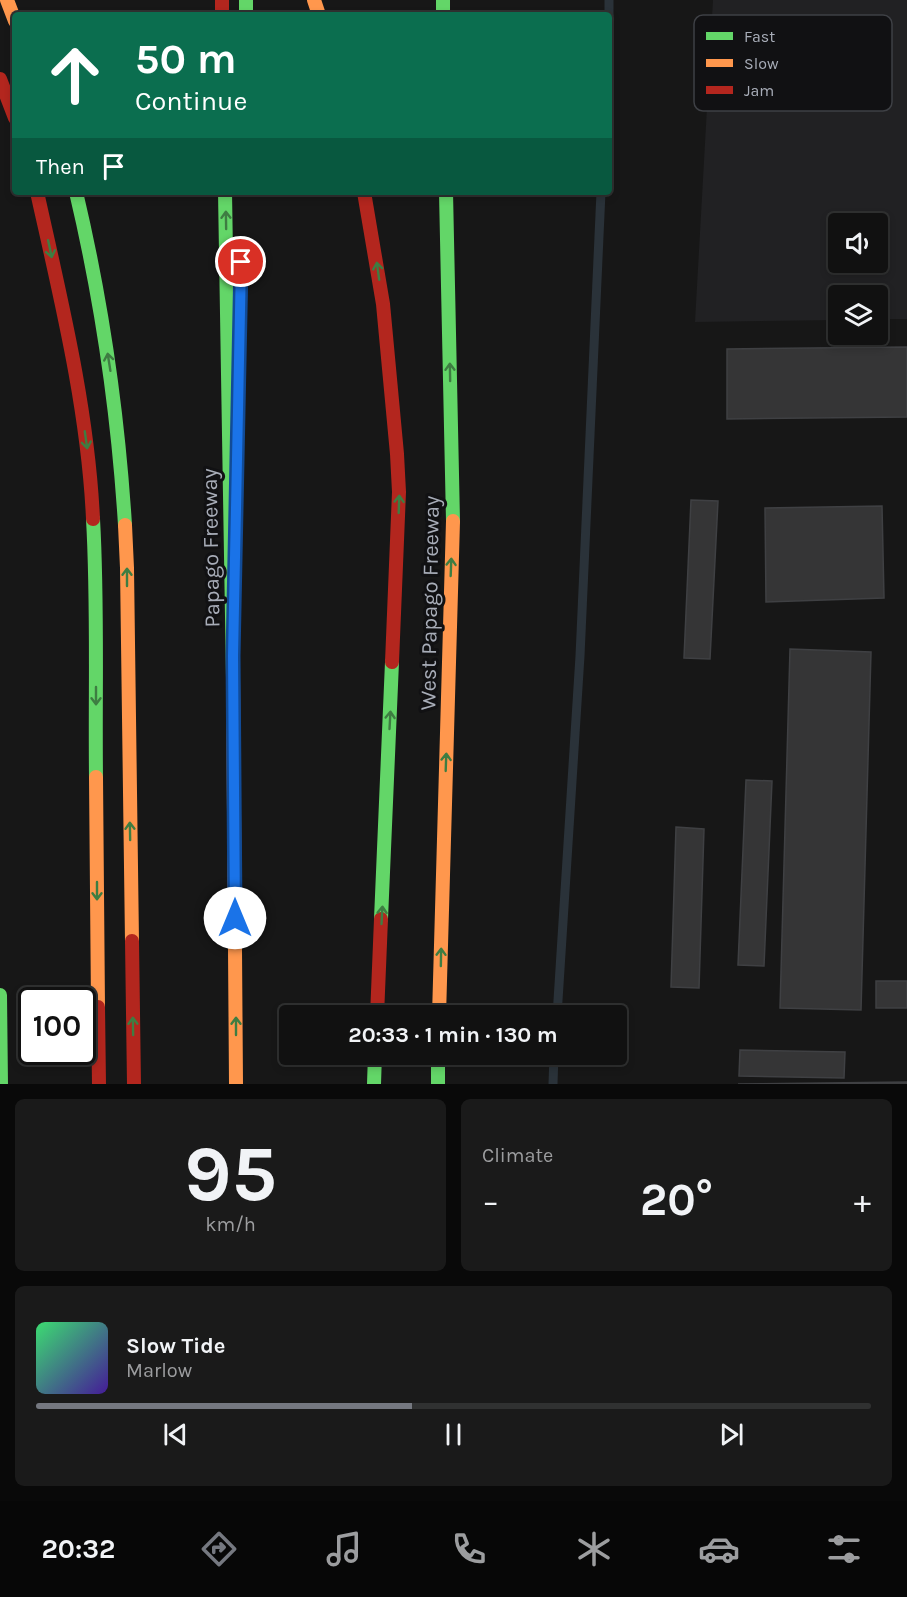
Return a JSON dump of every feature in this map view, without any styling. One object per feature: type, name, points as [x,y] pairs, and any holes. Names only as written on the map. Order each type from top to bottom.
[{"type":"main road","points":[[0,79],[12,110]]},
{"type":"main road","points":[[38,195],[63,308],[83,416],[91,475],[97,595],[95,637],[99,1084]]},
{"type":"main road","points":[[77,195],[100,302],[113,384],[124,510],[134,1084]]},
{"type":"main road","name":"Papago Freeway","points":[[225,195],[233,656],[236,1084]]},
{"type":"main road","points":[[364,195],[386,329],[395,410],[399,492],[377,1005]]},
{"type":"main road","name":"West Papago Freeway","points":[[439,1005],[453,514],[446,195]]},
{"type":"main road","points":[[233,656],[240,287]]},
{"type":"main road","points":[[0,995],[1,1084]]},
{"type":"main road","points":[[374,1084],[375,1065]]},
{"type":"main road","points":[[438,1065],[438,1084]]},
{"type":"shaded area","points":[[713,0],[907,0],[907,319],[888,319],[888,285],[828,285],[828,320],[695,322],[707,111],[892,111],[892,15],[712,15]]},
{"type":"building","points":[[907,347],[907,417],[727,419],[727,349]]},
{"type":"building","points":[[691,500],[718,501],[710,659],[684,658]]},
{"type":"building","points":[[882,506],[884,598],[766,602],[765,508]]},
{"type":"building","points":[[790,649],[871,652],[861,1010],[780,1008]]},
{"type":"building","points":[[746,780],[772,781],[764,966],[738,965]]},
{"type":"building","points":[[676,827],[704,829],[699,988],[671,987]]},
{"type":"building","points":[[876,981],[907,981],[907,1008],[876,1008]]},
{"type":"building","points":[[740,1050],[845,1052],[844,1078],[739,1076]]},
{"type":"building","points":[[907,1082],[907,1084],[738,1084]]},
{"type":"waterway","points":[[609,0],[609,12]]},
{"type":"waterway","points":[[558,1005],[580,656],[601,195]]},
{"type":"waterway","points":[[553,1084],[554,1065]]},
{"type":"traffic: fast","points":[[246,0],[246,12]]},
{"type":"traffic: fast","points":[[443,0],[443,12]]},
{"type":"traffic: fast","points":[[77,195],[94,275],[108,358],[125,525]]},
{"type":"traffic: fast","points":[[225,195],[233,677]]},
{"type":"traffic: fast","points":[[446,195],[453,521]]},
{"type":"traffic: fast","points":[[93,519],[96,616],[96,777]]},
{"type":"traffic: fast","points":[[381,919],[392,662]]},
{"type":"traffic: fast","points":[[0,995],[1,1084]]},
{"type":"traffic: fast","points":[[374,1084],[375,1065]]},
{"type":"traffic: fast","points":[[438,1065],[438,1084]]},
{"type":"traffic: slow","points":[[7,0],[12,13]]},
{"type":"traffic: slow","points":[[314,0],[318,12]]},
{"type":"traffic: slow","points":[[439,1005],[453,521]]},
{"type":"traffic: slow","points":[[125,525],[132,941]]},
{"type":"traffic: slow","points":[[233,677],[236,1084]]},
{"type":"traffic: slow","points":[[96,777],[98,1007]]},
{"type":"traffic: jam","points":[[222,0],[222,12]]},
{"type":"traffic: jam","points":[[0,79],[12,110]]},
{"type":"traffic: jam","points":[[38,195],[64,314],[79,396],[86,437],[93,519]]},
{"type":"traffic: jam","points":[[365,195],[383,304],[397,454],[399,492],[392,662]]},
{"type":"traffic: jam","points":[[377,1005],[381,919]]},
{"type":"traffic: jam","points":[[132,941],[134,1084]]},
{"type":"traffic: jam","points":[[98,1007],[99,1084]]},
{"type":"route","points":[[235,918],[233,656],[241,262]]}]
